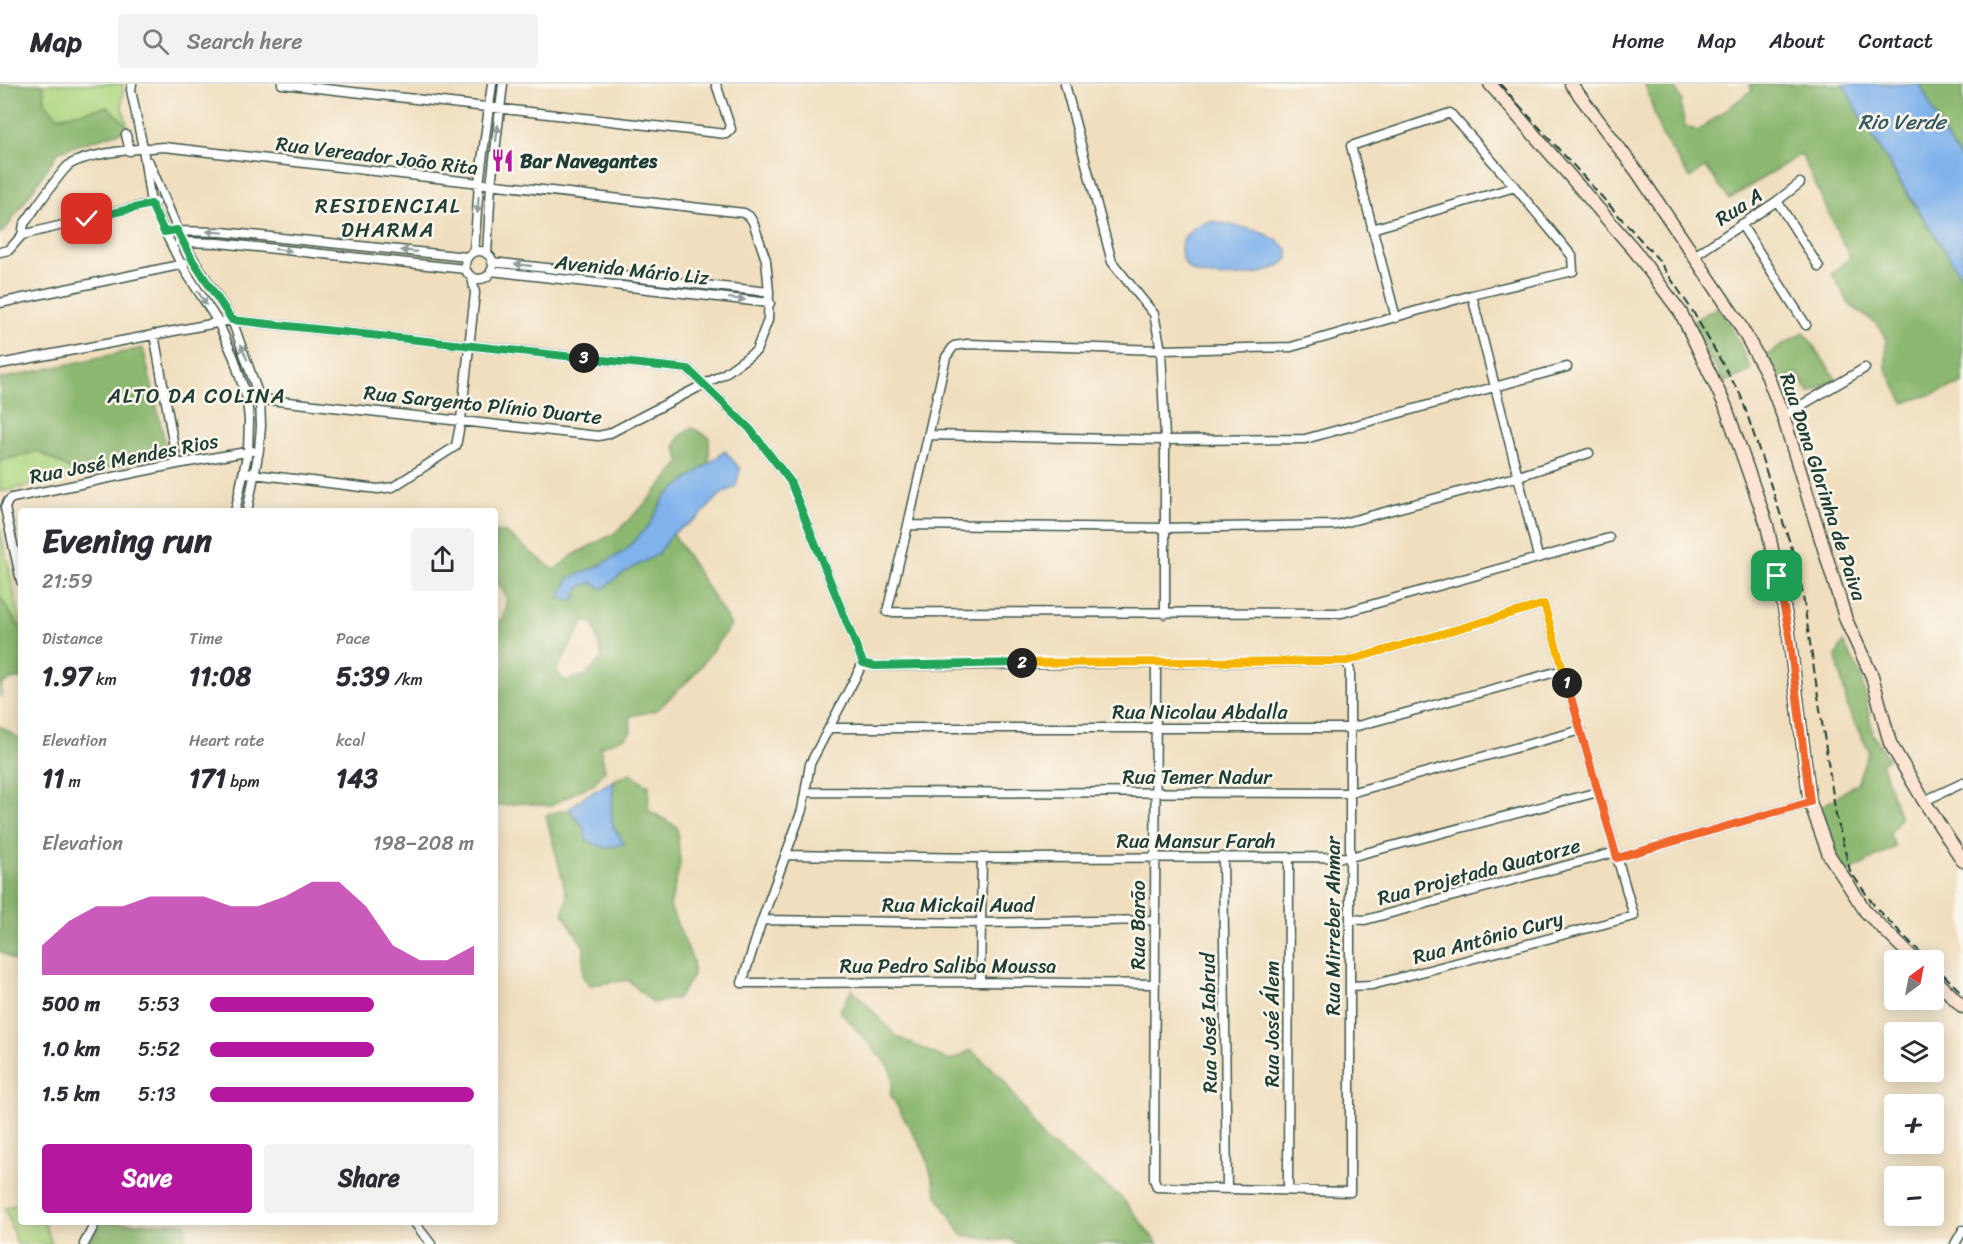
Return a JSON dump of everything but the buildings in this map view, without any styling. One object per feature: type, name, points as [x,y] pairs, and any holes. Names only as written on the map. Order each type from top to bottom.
[{"type":"street","points":[[132,84],[131,90],[151,204],[181,264],[218,322],[234,358],[246,399],[249,421],[248,451],[236,508]]},
{"type":"street","points":[[282,84],[726,134],[731,129],[716,84]]},
{"type":"street","points":[[465,268],[471,254],[492,84]]},
{"type":"street","points":[[475,293],[489,266],[491,185],[502,84]]},
{"type":"street","points":[[1065,84],[1113,262],[1154,314],[1161,350],[1165,440],[1164,614]]},
{"type":"street","points":[[1490,84],[1642,260],[1681,314],[1725,405],[1767,525],[1788,627],[1810,802],[1829,855],[1866,912],[1905,950]]},
{"type":"street","name":"Rua Dona Glorinha de Paiva","points":[[1572,84],[1638,173],[1737,320],[1765,370],[1783,416],[1846,620],[1872,676],[1890,743],[1963,861]]},
{"type":"street","points":[[1396,318],[1351,146],[1450,113],[1572,256],[1573,271],[1472,294],[1396,318],[1292,347],[1161,350],[967,344],[954,346],[946,357],[909,525],[887,612],[1342,613],[1610,538]]},
{"type":"street","points":[[126,135],[130,151]]},
{"type":"street","name":"Rua Vereador João Rita","points":[[22,235],[24,224],[68,166],[85,159],[143,148],[164,147],[744,213],[749,216]]},
{"type":"street","points":[[143,148],[183,242],[232,320],[260,399],[259,450],[248,508]]},
{"type":"street","name":"Rua A","points":[[1694,256],[1800,183]]},
{"type":"street","points":[[1372,229],[1515,187]]},
{"type":"street","points":[[0,252],[9,250],[22,235],[164,200]]},
{"type":"street","points":[[1777,201],[1819,267]]},
{"type":"street","name":"Rua Sargento Plínio Duarte","points":[[246,399],[598,436],[608,434],[724,374],[756,351],[768,320],[770,303],[766,260],[749,216]]},
{"type":"street","points":[[1741,224],[1806,325]]},
{"type":"street","points":[[164,232],[177,230],[222,232],[471,254],[489,266]]},
{"type":"street","points":[[170,243],[219,243],[465,268],[472,277],[475,293],[456,446],[393,487],[387,488],[378,489],[245,473]]},
{"type":"street","points":[[0,303],[193,261]]},
{"type":"street","points":[[472,277],[489,266]]},
{"type":"street","name":"Avenida Mário Liz","points":[[489,266],[769,292]]},
{"type":"street","name":"Avenida Mário Liz","points":[[489,266],[770,303]]},
{"type":"street","points":[[1472,294],[1538,557]]},
{"type":"street","points":[[0,364],[232,320],[688,369],[750,429],[790,481],[863,663],[810,764],[802,810],[762,920]]},
{"type":"street","points":[[154,334],[177,464]]},
{"type":"street","points":[[929,435],[1165,440],[1305,439],[1567,367]]},
{"type":"street","points":[[1783,416],[1865,368]]},
{"type":"street","name":"Rua José Mendes Rios","points":[[18,558],[5,508],[12,498],[177,464],[259,450]]},
{"type":"street","points":[[909,525],[1164,528],[1336,525],[1519,476],[1589,453]]},
{"type":"street","points":[[863,663],[874,666],[1347,661],[1544,604],[1616,855]]},
{"type":"street","name":"Rua Mirreber Ahmar","points":[[1288,1190],[1350,1192],[1350,671],[1347,661]]},
{"type":"street","name":"Rua Barão","points":[[1156,662],[1154,1179],[1157,1187],[1227,1189]]},
{"type":"street","name":"Rua Nicolau Abdalla","points":[[830,728],[1350,728],[1563,669]]},
{"type":"street","name":"Rua Temer Nadur","points":[[806,792],[1350,793],[1581,730]]},
{"type":"street","points":[[1924,801],[1963,783]]},
{"type":"street","name":"Rua Mansur Farah","points":[[785,855],[982,858],[1350,858],[1598,792]]},
{"type":"street","name":"Rua Projetada Quatorze","points":[[1350,919],[1365,920],[1810,802]]},
{"type":"street","name":"Rua Antônio Cury","points":[[1350,986],[1372,986],[1634,916],[1616,855]]},
{"type":"street","name":"Rua José Iabrud","points":[[1223,857],[1227,1189]]},
{"type":"street","name":"Rua José Álem","points":[[1288,1190],[1289,857]]},
{"type":"street","points":[[981,982],[982,858]]},
{"type":"street","name":"Rua Mickail Auad","points":[[762,920],[981,923],[1155,920]]},
{"type":"street","name":"Rua Pedro Saliba Moussa","points":[[762,920],[742,983],[1155,984]]},
{"type":"street","points":[[1944,988],[1963,1007]]},
{"type":"street","points":[[1227,1189],[1288,1190]]},
{"type":"street","points":[[84,1244],[94,1225]]},
{"type":"street","points":[[416,1225],[431,1244]]},
{"type":"street","points":[[1955,1244],[1963,1230]]},
{"type":"green space","points":[[0,84],[43,84],[45,102],[58,117],[107,107],[129,129],[59,151],[0,234]]},
{"type":"green space","points":[[43,84],[123,84],[122,108],[129,129],[107,107],[58,117],[45,102]]},
{"type":"green space","points":[[1645,84],[1673,84],[1682,101],[1681,108],[1685,126],[1698,131],[1752,90],[1749,84],[1843,84],[1907,194],[1963,278],[1963,384],[1904,403],[1886,369],[1886,338],[1883,332],[1877,324],[1850,305],[1832,274],[1850,258],[1801,154],[1729,199],[1706,167],[1690,178],[1661,134]]},
{"type":"green space","points":[[1920,84],[1963,84],[1963,162],[1945,136]]},
{"type":"green space","points":[[1718,307],[1737,338],[1751,371],[1725,382],[1687,324]]},
{"type":"green space","points":[[1804,332],[1836,379],[1809,393],[1797,373],[1772,383],[1762,358]]},
{"type":"green space","points":[[143,348],[168,456],[78,474],[38,451],[0,461],[0,379]]},
{"type":"green space","points":[[692,428],[709,437],[709,463],[665,497],[650,524],[625,551],[599,566],[569,578],[559,599],[574,600],[579,588],[592,582],[603,589],[620,575],[657,554],[673,533],[731,625],[694,675],[657,710],[630,716],[631,731],[627,736],[600,747],[605,770],[593,785],[551,806],[522,803],[498,806],[498,622],[504,615],[507,603],[504,591],[498,584],[498,532],[506,533],[554,570],[575,554],[615,533],[645,504],[681,462],[675,447],[679,437]],"holes":[[[585,620],[594,624],[602,658],[586,675],[564,681],[556,670]]]},
{"type":"green space","points":[[38,451],[78,474],[0,492],[0,461]]},
{"type":"green space","points":[[0,528],[18,611],[18,625],[0,597]]},
{"type":"green space","points":[[0,597],[18,625],[18,679],[2,684],[0,698]]},
{"type":"green space","points":[[1843,642],[1861,675],[1873,734],[1888,759],[1881,763],[1900,818],[1890,834],[1895,847],[1847,873],[1827,835],[1820,808],[1857,783],[1869,751],[1849,712],[1836,656]]},
{"type":"green space","points":[[0,726],[18,738],[18,963],[0,951]]},
{"type":"green space","points":[[630,773],[649,786],[648,810],[677,827],[680,863],[670,907],[693,961],[693,976],[678,998],[653,1003],[628,980],[590,985],[583,977],[584,947],[563,914],[567,897],[546,815],[569,809],[585,829],[624,844],[613,826],[611,810],[614,780]]},
{"type":"green space","points":[[852,989],[897,1037],[950,1061],[971,1050],[1002,1078],[1043,1138],[1122,1198],[1158,1244],[1018,1244],[1009,1239],[996,1240],[962,1235],[937,1195],[925,1153],[890,1094],[893,1079],[889,1066],[840,1011]]},
{"type":"green space","points":[[18,1204],[18,1225],[45,1225],[52,1244],[17,1244],[5,1208]]},
{"type":"green space","points":[[100,1225],[186,1225],[185,1244],[88,1244]]},
{"type":"water","name":"Rio Verde","points":[[1843,84],[1920,84],[1945,136],[1963,162],[1963,278],[1886,158]]},
{"type":"water","points":[[1212,221],[1253,230],[1272,237],[1288,250],[1288,258],[1271,269],[1244,276],[1204,275],[1193,271],[1183,259],[1181,251],[1184,239],[1199,225]]},
{"type":"water","points":[[725,451],[740,469],[736,486],[720,495],[698,518],[673,533],[658,554],[620,575],[603,589],[591,582],[579,588],[574,600],[559,599],[569,578],[599,566],[625,551],[650,524],[665,497]]},
{"type":"water","points":[[614,780],[611,810],[613,826],[624,844],[605,848],[586,840],[585,829],[569,809],[582,798]]},
{"type":"railway","points":[[1500,84],[1657,258],[1692,310],[1741,396],[1799,570],[1836,815],[1850,871],[1876,908],[1918,950]]},
{"type":"railway","points":[[1944,975],[1963,994]]},
{"type":"place","name":"Bar Navegantes","points":[[502,161]]},
{"type":"district","name":"RESIDENCIAL DHARMA","points":[[388,218]]},
{"type":"district","name":"ALTO DA COLINA","points":[[197,396]]},
{"type":"route","points":[[87,219],[151,204],[164,232],[177,230],[193,261],[232,320],[688,369],[750,429],[790,481],[863,663],[874,666],[1347,661],[1544,604],[1617,858],[1810,802],[1788,627],[1777,576]]}]
